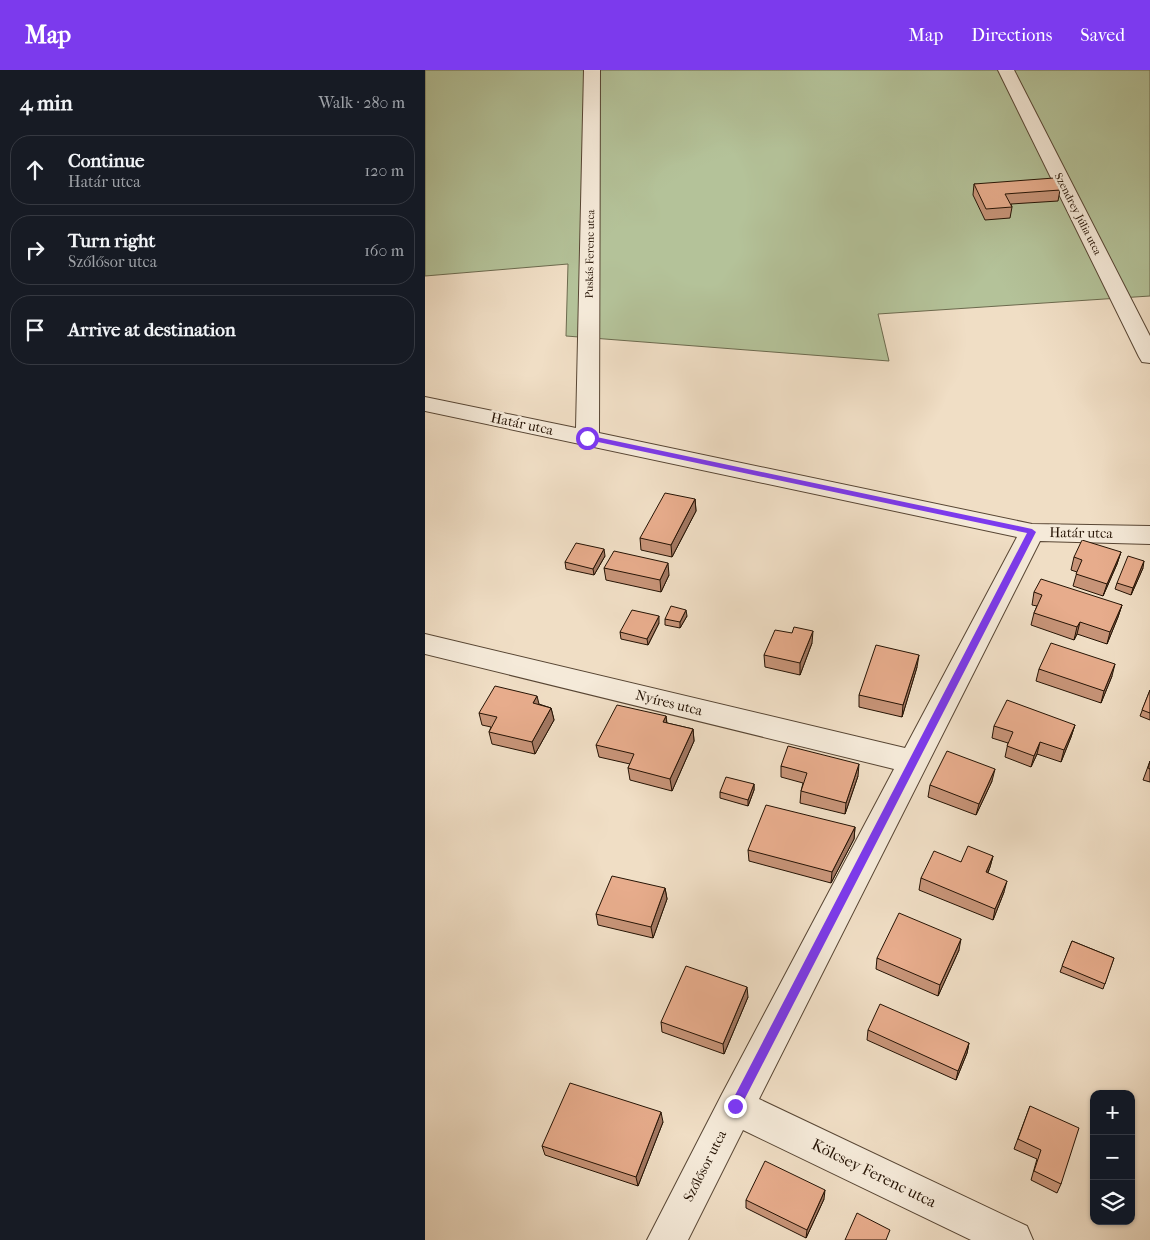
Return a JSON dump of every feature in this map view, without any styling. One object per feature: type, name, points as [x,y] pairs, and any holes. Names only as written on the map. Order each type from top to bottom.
[{"type":"street","name":"Puskás Ferenc utca","points":[[587,438],[592,70]]},
{"type":"street","name":"Szendrey Júlia utca","points":[[1006,70],[1150,357]]},
{"type":"street","name":"Határ utca","points":[[425,404],[1032,532],[1150,535]]},
{"type":"street","name":"Szőlősor utca","points":[[667,1240],[1032,532]]},
{"type":"street","name":"Nyíres utca","points":[[425,644],[913,762]]},
{"type":"street","name":"Kölcsey Ferenc utca","points":[[735,1106],[1013,1240]]},
{"type":"green space","points":[[425,70],[1150,70],[1150,296],[878,314],[889,361],[566,336],[568,264],[425,276]]},
{"type":"building","points":[[1054,178],[1060,190],[1005,194],[1012,207],[986,209],[974,184]]},
{"type":"building","points":[[665,493],[695,499],[671,545],[640,538]]},
{"type":"building","points":[[1082,540],[1121,552],[1107,584],[1076,574],[1082,560],[1074,557]]},
{"type":"building","points":[[576,543],[604,549],[593,569],[565,562]]},
{"type":"building","points":[[614,551],[668,563],[660,580],[604,568]]},
{"type":"building","points":[[1128,556],[1144,561],[1133,588],[1117,583]]},
{"type":"building","points":[[1041,579],[1122,605],[1110,632],[1080,622],[1077,627],[1034,613],[1042,595],[1034,592]]},
{"type":"building","points":[[671,606],[686,610],[680,622],[665,619]]},
{"type":"building","points":[[632,610],[659,616],[647,639],[620,632]]},
{"type":"building","points":[[794,627],[813,631],[800,663],[764,655],[775,630],[792,633]]},
{"type":"building","points":[[1051,643],[1115,664],[1104,691],[1039,669]]},
{"type":"building","points":[[876,645],[919,655],[903,705],[859,695]]},
{"type":"building","points":[[495,686],[537,696],[533,703],[551,708],[532,742],[489,732],[497,717],[479,713]]},
{"type":"building","points":[[1150,690],[1150,713],[1142,710]]},
{"type":"building","points":[[1007,700],[1075,725],[1064,750],[1040,742],[1034,756],[1007,746],[1013,732],[994,726]]},
{"type":"building","points":[[617,705],[666,716],[663,722],[693,729],[670,779],[628,768],[634,754],[596,745]]},
{"type":"building","points":[[788,746],[859,764],[846,803],[801,791],[807,773],[781,766]]},
{"type":"building","points":[[947,751],[995,769],[979,804],[930,785]]},
{"type":"building","points":[[726,777],[754,784],[748,800],[720,792]]},
{"type":"building","points":[[766,805],[855,827],[832,872],[748,850]]},
{"type":"building","points":[[968,846],[993,856],[986,872],[1007,881],[995,909],[921,878],[934,851],[961,862]]},
{"type":"building","points":[[612,876],[665,888],[651,927],[596,914]]},
{"type":"building","points":[[899,913],[961,939],[940,985],[877,958]]},
{"type":"building","points":[[1072,941],[1114,958],[1105,984],[1062,966]]},
{"type":"building","points":[[686,966],[747,987],[723,1044],[661,1022]]},
{"type":"building","points":[[880,1004],[969,1043],[958,1071],[868,1030]]},
{"type":"building","points":[[570,1083],[661,1112],[636,1177],[542,1146]]},
{"type":"building","points":[[1030,1106],[1079,1128],[1061,1184],[1034,1171],[1041,1150],[1018,1139]]},
{"type":"building","points":[[765,1161],[825,1190],[807,1230],[746,1200]]},
{"type":"building","points":[[857,1213],[890,1230],[886,1240],[845,1240]]},
{"type":"route","points":[[587,438],[1032,532],[735,1106]]}]
